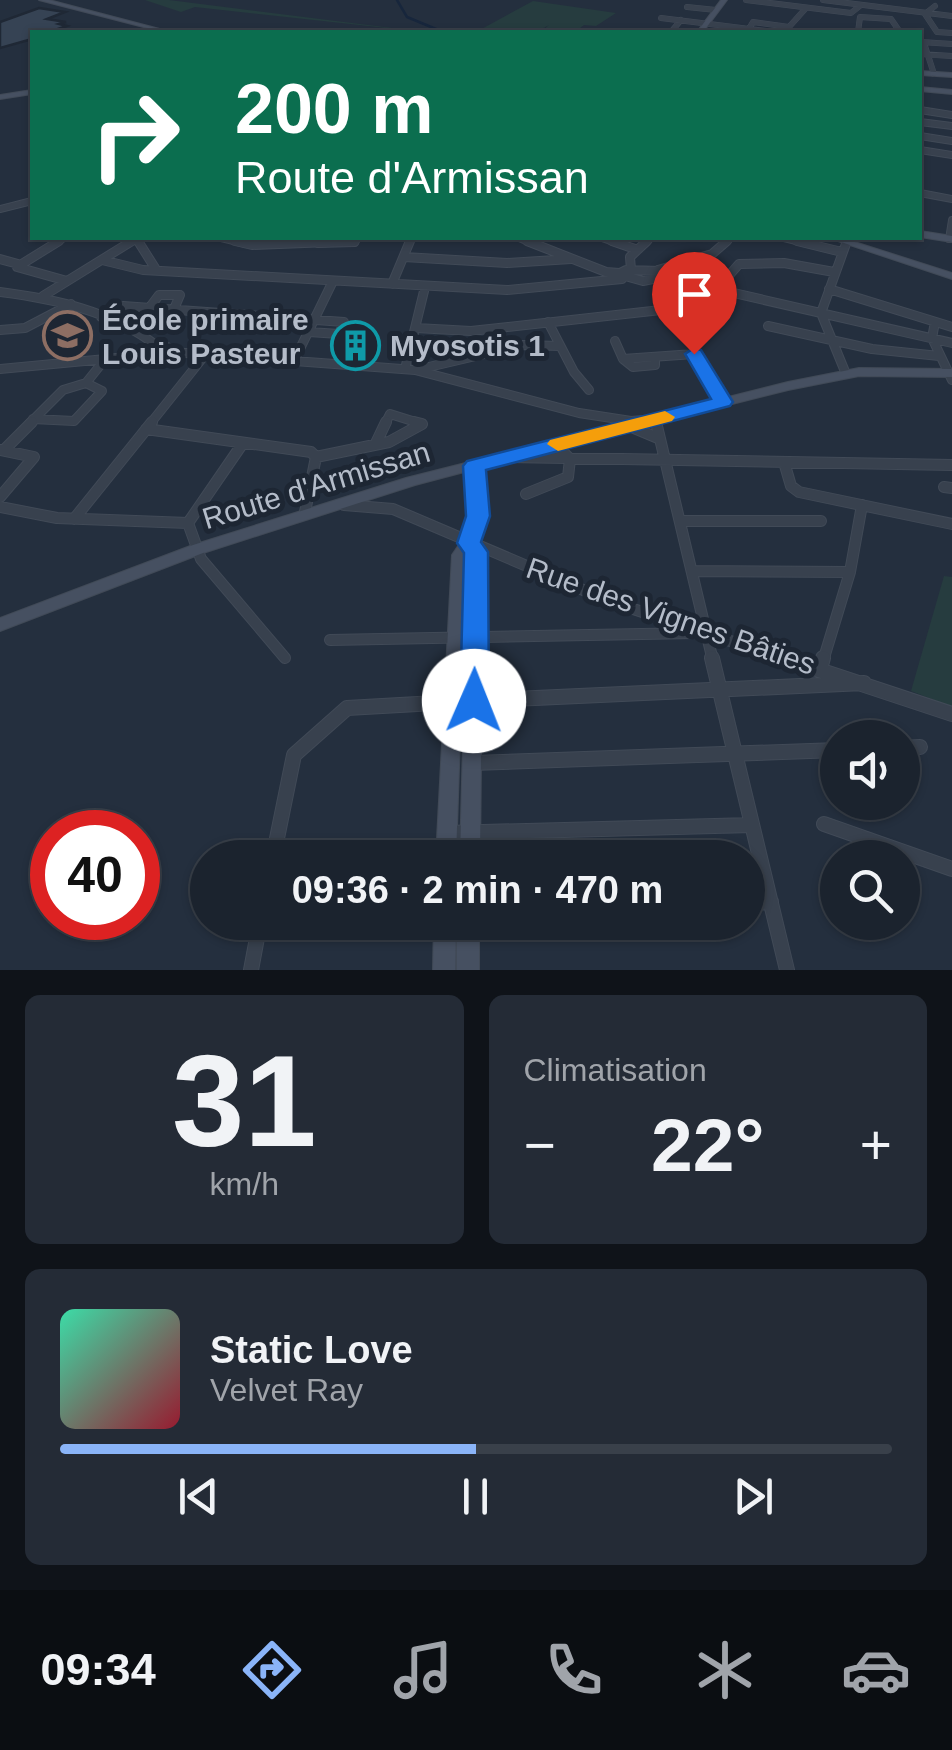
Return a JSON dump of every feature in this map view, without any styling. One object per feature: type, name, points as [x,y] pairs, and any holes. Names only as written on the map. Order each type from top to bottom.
[{"type":"street","points":[[42,0],[160,30]]},
{"type":"street","points":[[672,30],[694,0]]},
{"type":"street","points":[[702,30],[724,0]]},
{"type":"street","points":[[746,0],[788,2],[851,13],[861,4]]},
{"type":"street","points":[[823,0],[926,12],[952,19]]},
{"type":"street","points":[[746,14],[754,1]]},
{"type":"street","points":[[926,12],[934,6]]},
{"type":"street","points":[[688,8],[716,10]]},
{"type":"street","points":[[748,30],[752,22],[789,27],[806,8]]},
{"type":"street","points":[[926,12],[937,32],[952,33]]},
{"type":"street","points":[[661,18],[682,17],[742,30]]},
{"type":"street","points":[[858,30],[860,17],[891,19],[899,30]]},
{"type":"street","points":[[929,20],[952,19]]},
{"type":"street","points":[[922,42],[952,44]]},
{"type":"street","points":[[922,42],[933,71]]},
{"type":"street","points":[[922,54],[952,56]]},
{"type":"street","points":[[922,73],[952,75]]},
{"type":"street","points":[[922,89],[952,92]]},
{"type":"street","points":[[0,95],[30,91]]},
{"type":"street","points":[[922,110],[952,115]]},
{"type":"street","points":[[922,122],[952,126]]},
{"type":"street","points":[[922,136],[952,141]]},
{"type":"street","points":[[922,151],[952,156]]},
{"type":"street","points":[[922,194],[952,199]]},
{"type":"street","points":[[0,209],[30,202]]},
{"type":"street","points":[[922,233],[950,238],[952,220]]},
{"type":"street","points":[[18,264],[60,240]]},
{"type":"street","points":[[42,297],[133,240]]},
{"type":"street","points":[[137,240],[154,266]]},
{"type":"street","points":[[230,240],[252,245],[356,240]]},
{"type":"street","points":[[392,284],[411,240]]},
{"type":"street","points":[[523,240],[620,276],[661,276],[712,254],[728,240]]},
{"type":"street","points":[[609,240],[636,248]]},
{"type":"street","points":[[632,270],[630,256],[648,240]]},
{"type":"street","points":[[809,240],[846,243],[952,276]]},
{"type":"street","points":[[846,243],[821,312],[846,374]]},
{"type":"street","points":[[404,257],[507,263],[570,259]]},
{"type":"street","points":[[0,259],[67,282]]},
{"type":"street","points":[[102,260],[136,268],[154,266],[506,290],[599,284],[632,270],[952,342]]},
{"type":"street","points":[[718,288],[733,266],[739,264],[784,263],[834,272]]},
{"type":"street","points":[[661,276],[670,309],[723,402]]},
{"type":"street","points":[[294,361],[332,281]]},
{"type":"street","points":[[410,370],[425,287]]},
{"type":"street","points":[[829,290],[952,327]]},
{"type":"street","points":[[0,292],[71,304],[157,346],[170,347],[172,352]]},
{"type":"street","points":[[150,308],[160,295],[180,295],[174,309]]},
{"type":"street","points":[[0,330],[25,328],[71,304]]},
{"type":"street","points":[[101,316],[119,306],[344,322],[339,334],[309,332]]},
{"type":"street","points":[[416,328],[493,329],[670,309]]},
{"type":"street","points":[[548,322],[590,390]]},
{"type":"street","points":[[935,322],[932,338],[950,375]]},
{"type":"street","points":[[768,326],[833,341],[939,356]]},
{"type":"street","points":[[493,329],[501,348]]},
{"type":"street","points":[[615,341],[623,359],[694,354]]},
{"type":"street","points":[[148,355],[157,346]]},
{"type":"street","points":[[410,370],[501,348],[560,346]]},
{"type":"street","points":[[0,369],[148,355],[159,358],[172,352],[205,354],[410,370],[579,413],[600,424],[655,419],[786,970]]},
{"type":"street","points":[[74,519],[205,354]]},
{"type":"street","points":[[86,383],[102,362]]},
{"type":"street","name":"Route d'Armissan","points":[[0,624],[305,512],[556,445],[608,425],[629,426],[846,374],[950,375]]},
{"type":"street","points":[[2,450],[33,419],[63,390],[86,383],[102,391],[74,422],[33,419]]},
{"type":"street","points":[[316,457],[411,435],[422,424],[390,414],[376,443]]},
{"type":"street","points":[[629,426],[661,440]]},
{"type":"street","points":[[146,429],[312,452],[316,457],[305,512]]},
{"type":"street","points":[[188,522],[243,443]]},
{"type":"street","points":[[556,445],[570,459]]},
{"type":"street","points":[[0,497],[34,457],[2,450]]},
{"type":"street","points":[[508,457],[952,466]]},
{"type":"street","points":[[526,494],[568,477],[570,459]]},
{"type":"street","points":[[784,462],[791,486],[799,492],[952,524]]},
{"type":"street","points":[[448,840],[459,554],[469,543],[478,516],[474,466]]},
{"type":"street","points":[[384,489],[382,495],[393,510]]},
{"type":"street","points":[[820,669],[850,572],[862,505]]},
{"type":"street","name":"Rue des Vignes Bâties","points":[[328,506],[393,510],[609,601],[952,714]]},
{"type":"street","points":[[0,507],[74,519],[188,522]]},
{"type":"street","points":[[682,521],[821,521]]},
{"type":"street","points":[[188,522],[200,559],[285,658]]},
{"type":"street","points":[[469,543],[476,552],[470,840]]},
{"type":"street","points":[[693,571],[850,572]]},
{"type":"street","points":[[330,640],[707,633]]},
{"type":"street","points":[[278,840],[294,756],[347,708],[864,682]]},
{"type":"street","points":[[472,763],[820,751]]},
{"type":"street","points":[[824,824],[855,840]]},
{"type":"street","points":[[448,834],[752,825]]},
{"type":"street","points":[[920,861],[952,869]]},
{"type":"street","points":[[765,902],[771,902]]},
{"type":"street","points":[[251,970],[257,940]]},
{"type":"street","points":[[444,970],[445,940]]},
{"type":"street","points":[[468,940],[468,970]]},
{"type":"green space","points":[[145,0],[408,30],[195,7],[181,12]]},
{"type":"green space","points":[[533,1],[616,13],[596,26],[584,25],[578,30],[543,30],[549,25],[540,30],[480,30]]},
{"type":"green space","points":[[944,576],[952,577],[952,707],[911,691]]},
{"type":"building","points":[[39,8],[65,12],[47,19],[66,22],[59,24],[67,26],[30,30],[30,40],[0,48],[0,22]]},
{"type":"waterway","points":[[397,0],[407,17],[436,29]]},
{"type":"slow traffic","points":[[558,444],[665,417]]},
{"type":"place","name":"École primaire Louis Pasteur","points":[[67,336]]},
{"type":"place","name":"Myosotis 1","points":[[355,345]]},
{"type":"route","points":[[474,701],[476,552],[469,543],[478,516],[474,466],[723,402],[694,354]]}]
